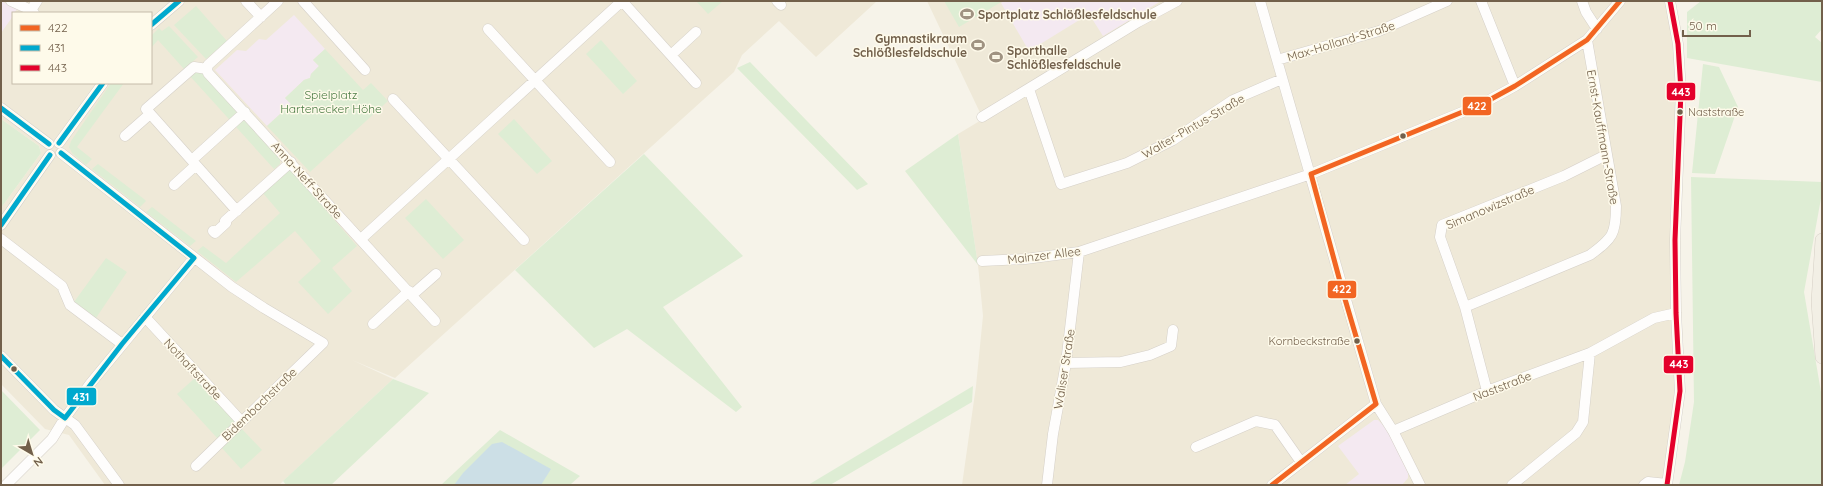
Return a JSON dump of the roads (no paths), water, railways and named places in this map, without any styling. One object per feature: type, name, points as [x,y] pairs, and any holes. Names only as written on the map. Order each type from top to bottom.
[{"type":"main road","points":[[1822,240],[1818,302],[1822,357]]},
{"type":"street","points":[[11,1],[32,12],[37,1]]},
{"type":"street","points":[[246,1],[261,17]]},
{"type":"street","points":[[237,211],[146,109],[194,67],[206,69],[208,65],[278,1]]},
{"type":"street","points":[[303,1],[365,70]]},
{"type":"street","points":[[361,239],[622,1],[696,83]]},
{"type":"street","points":[[982,117],[1138,22],[1178,1]]},
{"type":"street","points":[[1260,1],[1376,404],[1393,431],[1418,484]]},
{"type":"street","name":"Max-Holland-Straße","points":[[1277,60],[1332,46],[1380,31],[1447,1]]},
{"type":"street","points":[[1481,1],[1515,86]]},
{"type":"street","points":[[1582,1],[1586,12],[1597,29]]},
{"type":"street","name":"Mainzer Allee","points":[[982,261],[1025,259],[1079,252],[1311,174],[1475,107],[1515,86],[1587,40],[1620,1]]},
{"type":"street","points":[[1644,485],[1648,482],[1667,485],[1680,391],[1676,313],[1675,240],[1681,91],[1678,44],[1670,1]]},
{"type":"street","points":[[152,24],[177,2]]},
{"type":"street","points":[[488,29],[610,162]]},
{"type":"street","points":[[671,55],[696,32]]},
{"type":"street","name":"Ernst-Kauffmann-Straße","points":[[1465,307],[1590,255],[1606,243],[1616,228],[1616,206],[1587,40]]},
{"type":"street","name":"Anna-Neff-Straße","points":[[206,69],[208,73],[435,321]]},
{"type":"street","name":"Walter-Pintus-Straße","points":[[1029,89],[1061,184],[1127,163],[1173,140],[1233,100],[1282,79]]},
{"type":"street","points":[[59,143],[102,84]]},
{"type":"street","points":[[393,99],[524,240]]},
{"type":"street","points":[[1,108],[49,144]]},
{"type":"street","points":[[174,185],[245,112]]},
{"type":"street","points":[[125,136],[150,114]]},
{"type":"street","points":[[50,156],[47,151],[49,144],[53,141],[59,143],[62,148],[61,153]]},
{"type":"street","points":[[50,156],[55,157],[61,153]]},
{"type":"street","points":[[6,485],[52,439],[65,418],[122,344],[194,258],[61,153]]},
{"type":"street","name":"Simanowizstraße","points":[[1487,391],[1465,307],[1440,237],[1442,225],[1564,176],[1606,155]]},
{"type":"street","points":[[1,225],[50,156]]},
{"type":"street","points":[[213,231],[215,233],[226,223],[225,221],[291,162]]},
{"type":"street","points":[[1,239],[62,286],[70,305],[122,344]]},
{"type":"street","name":"Waliser Straße","points":[[1047,485],[1053,434],[1066,363],[1079,252]]},
{"type":"street","name":"Bidembachstraße","points":[[194,258],[232,287],[323,343],[196,466]]},
{"type":"street","points":[[373,324],[410,293],[436,274]]},
{"type":"street","name":"Naststraße","points":[[1393,431],[1487,391],[1590,353],[1654,318],[1676,313]]},
{"type":"street","name":"Nothaftstraße","points":[[145,317],[242,421]]},
{"type":"street","points":[[1066,363],[1121,362],[1150,355],[1171,346],[1173,330]]},
{"type":"street","points":[[1512,485],[1576,433],[1583,422],[1590,353]]},
{"type":"street","points":[[1,356],[54,410],[75,425],[119,485]]},
{"type":"street","points":[[1272,485],[1376,404]]},
{"type":"street","points":[[1196,447],[1256,421],[1275,426],[1302,462]]},
{"type":"place","name":"Sportplatz Schlößlesfeldschule","points":[[967,14]]},
{"type":"place","name":"Gymnastikraum Schlößlesfeldschule","points":[[978,45]]},
{"type":"place","name":"Sporthalle Schlößlesfeldschule","points":[[996,57]]},
{"type":"place","name":"Naststraße","points":[[1680,112]]},
{"type":"place","name":"Kornbeckstraße","points":[[1357,341]]},
{"type":"park label","name":"Spielplatz Hartenecker Höhe","points":[[331,101]]}]
